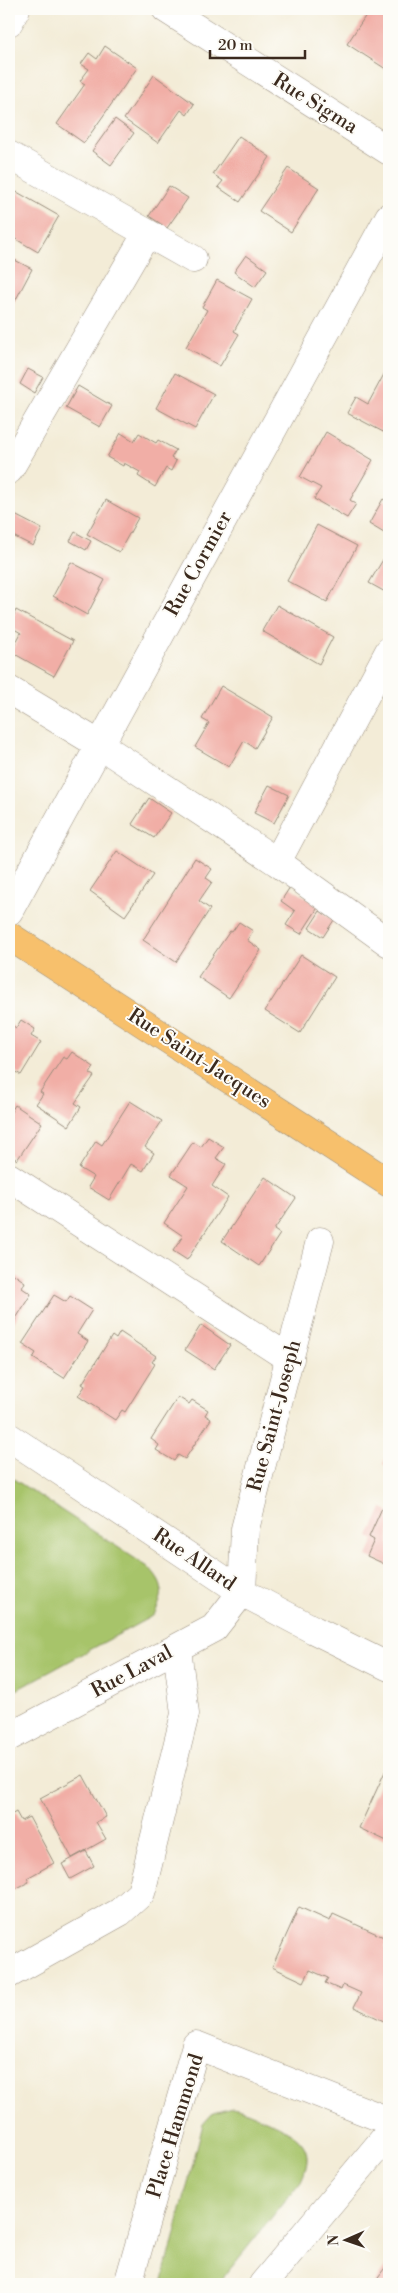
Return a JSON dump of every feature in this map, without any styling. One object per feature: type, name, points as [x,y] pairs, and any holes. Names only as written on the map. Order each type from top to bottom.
[{"type":"main road","name":"Rue Saint-Jacques","points":[[9,936],[389,1183]]},
{"type":"street","points":[[9,22],[16,9]]},
{"type":"street","name":"Rue Sigma","points":[[166,9],[389,151]]},
{"type":"street","points":[[9,155],[193,259]]},
{"type":"street","name":"Rue Cormier","points":[[9,911],[389,216]]},
{"type":"street","points":[[9,470],[147,233]]},
{"type":"street","points":[[277,862],[389,651]]},
{"type":"street","points":[[9,690],[100,746],[277,862],[389,943]]},
{"type":"street","points":[[9,1177],[290,1359]]},
{"type":"street","name":"Rue Saint-Joseph","points":[[242,1592],[245,1530],[320,1241]]},
{"type":"street","name":"Rue Allard","points":[[9,1437],[242,1592],[389,1667]]},
{"type":"street","name":"Rue Laval","points":[[9,1736],[178,1649],[214,1628],[242,1592]]},
{"type":"street","points":[[9,1974],[120,1912],[141,1893],[185,1714],[178,1649]]},
{"type":"street","name":"Place Hammond","points":[[128,2284],[196,2045],[389,2121]]},
{"type":"street","points":[[263,2284],[389,2132]]},
{"type":"green space","points":[[9,1476],[148,1567],[158,1579],[162,1590],[154,1615],[9,1694]]},
{"type":"green space","points":[[232,2108],[250,2113],[288,2131],[296,2137],[306,2150],[306,2169],[301,2181],[218,2284],[162,2284],[203,2124],[213,2113]]},
{"type":"building","points":[[370,9],[386,17],[389,12],[389,71],[347,44]]},
{"type":"building","points":[[105,46],[137,68],[84,143],[57,124],[85,84],[80,81],[89,69],[81,64],[89,53],[97,59]]},
{"type":"building","points":[[154,75],[194,104],[187,115],[181,110],[158,143],[124,119]]},
{"type":"building","points":[[115,119],[134,133],[111,165],[92,151]]},
{"type":"building","points":[[239,136],[270,157],[240,202],[218,187],[223,181],[213,174]]},
{"type":"building","points":[[288,168],[319,188],[291,232],[259,211]]},
{"type":"building","points":[[169,186],[188,198],[167,228],[149,216]]},
{"type":"building","points":[[17,192],[59,216],[38,252],[9,235],[9,206]]},
{"type":"building","points":[[246,255],[267,270],[255,287],[234,272]]},
{"type":"building","points":[[9,257],[32,269],[13,305],[9,303]]},
{"type":"building","points":[[217,280],[252,299],[234,331],[239,334],[220,366],[186,347],[207,310],[202,307]]},
{"type":"building","points":[[389,365],[389,435],[347,413],[356,397],[368,404]]},
{"type":"building","points":[[28,369],[43,377],[34,393],[20,384]]},
{"type":"building","points":[[175,373],[214,394],[195,429],[156,408]]},
{"type":"building","points":[[78,386],[112,406],[100,427],[66,408]]},
{"type":"building","points":[[326,432],[373,460],[350,500],[356,504],[347,518],[314,499],[321,488],[300,477]]},
{"type":"building","points":[[121,433],[134,441],[139,433],[156,443],[158,440],[176,450],[171,458],[176,461],[171,471],[166,468],[155,487],[138,476],[140,472],[124,463],[123,466],[107,457]]},
{"type":"building","points":[[383,499],[389,503],[389,536],[369,524]]},
{"type":"building","points":[[106,500],[138,518],[119,552],[87,534]]},
{"type":"building","points":[[13,514],[42,529],[33,546],[9,534],[9,523]]},
{"type":"building","points":[[317,525],[357,546],[327,602],[287,581]]},
{"type":"building","points":[[75,532],[91,541],[86,550],[70,541]]},
{"type":"building","points":[[384,558],[389,561],[389,594],[369,583]]},
{"type":"building","points":[[71,562],[105,580],[87,615],[53,596]]},
{"type":"building","points":[[277,605],[333,637],[319,664],[262,631]]},
{"type":"building","points":[[16,610],[73,641],[54,676],[11,652],[21,633],[9,626]]},
{"type":"building","points":[[221,686],[273,717],[255,748],[244,741],[229,767],[195,747],[209,723],[202,719]]},
{"type":"building","points":[[269,785],[289,795],[274,823],[254,813]]},
{"type":"building","points":[[149,798],[171,813],[154,838],[132,824]]},
{"type":"building","points":[[117,851],[153,875],[125,916],[90,891]]},
{"type":"building","points":[[195,858],[212,869],[206,878],[212,882],[199,901],[210,909],[176,962],[143,940]]},
{"type":"building","points":[[290,887],[319,906],[301,934],[286,925],[295,911],[281,901]]},
{"type":"building","points":[[320,911],[334,920],[323,937],[309,928]]},
{"type":"building","points":[[239,922],[253,931],[247,940],[261,950],[229,998],[198,977],[230,931],[232,932]]},
{"type":"building","points":[[301,955],[335,977],[300,1033],[265,1011]]},
{"type":"building","points":[[21,1020],[35,1029],[31,1036],[41,1042],[21,1075],[16,1072],[9,1083],[9,1023],[16,1028]]},
{"type":"building","points":[[72,1052],[94,1067],[90,1074],[94,1076],[75,1103],[81,1107],[69,1126],[36,1104],[43,1094],[40,1092],[63,1057],[67,1059]]},
{"type":"building","points":[[130,1101],[162,1121],[145,1147],[154,1153],[143,1171],[131,1164],[109,1200],[88,1187],[94,1177],[79,1168],[96,1141],[102,1145]]},
{"type":"building","points":[[15,1105],[42,1123],[17,1160],[9,1154],[9,1115]]},
{"type":"building","points":[[208,1137],[224,1147],[216,1158],[226,1164],[212,1186],[228,1197],[187,1260],[173,1251],[183,1236],[164,1223],[188,1186],[171,1175],[193,1142],[201,1147]]},
{"type":"building","points":[[265,1177],[296,1198],[274,1230],[280,1234],[259,1266],[222,1241]]},
{"type":"building","points":[[9,1271],[25,1282],[22,1288],[31,1294],[9,1330]]},
{"type":"building","points":[[54,1295],[66,1302],[70,1296],[92,1310],[77,1334],[88,1341],[64,1378],[33,1358],[36,1353],[22,1344]]},
{"type":"building","points":[[201,1325],[230,1345],[214,1369],[185,1350]]},
{"type":"building","points":[[120,1332],[156,1356],[152,1362],[155,1364],[125,1412],[122,1410],[115,1420],[78,1396],[85,1386],[82,1384],[112,1336],[116,1339]]},
{"type":"building","points":[[178,1397],[189,1404],[192,1400],[208,1410],[205,1415],[211,1419],[185,1459],[178,1455],[174,1461],[156,1450],[159,1445],[151,1439]]},
{"type":"building","points":[[389,1452],[389,1467],[383,1464]]},
{"type":"building","points":[[382,1508],[389,1511],[389,1566],[367,1556],[374,1540],[369,1537]]},
{"type":"building","points":[[389,1763],[389,1842],[359,1828]]},
{"type":"building","points":[[83,1775],[106,1817],[96,1822],[106,1839],[72,1858],[40,1798]]},
{"type":"building","points":[[16,1812],[21,1821],[29,1817],[54,1863],[27,1878],[29,1882],[9,1892],[9,1816]]},
{"type":"building","points":[[86,1851],[94,1866],[70,1879],[62,1864]]},
{"type":"building","points":[[299,1907],[330,1921],[333,1914],[388,1939],[385,1948],[389,1949],[389,2014],[386,2022],[354,2007],[361,1993],[343,1985],[341,1990],[325,1983],[328,1978],[310,1970],[304,1982],[272,1967]]},
{"type":"building","points":[[387,2265],[389,2267],[389,2284],[373,2284]]}]
